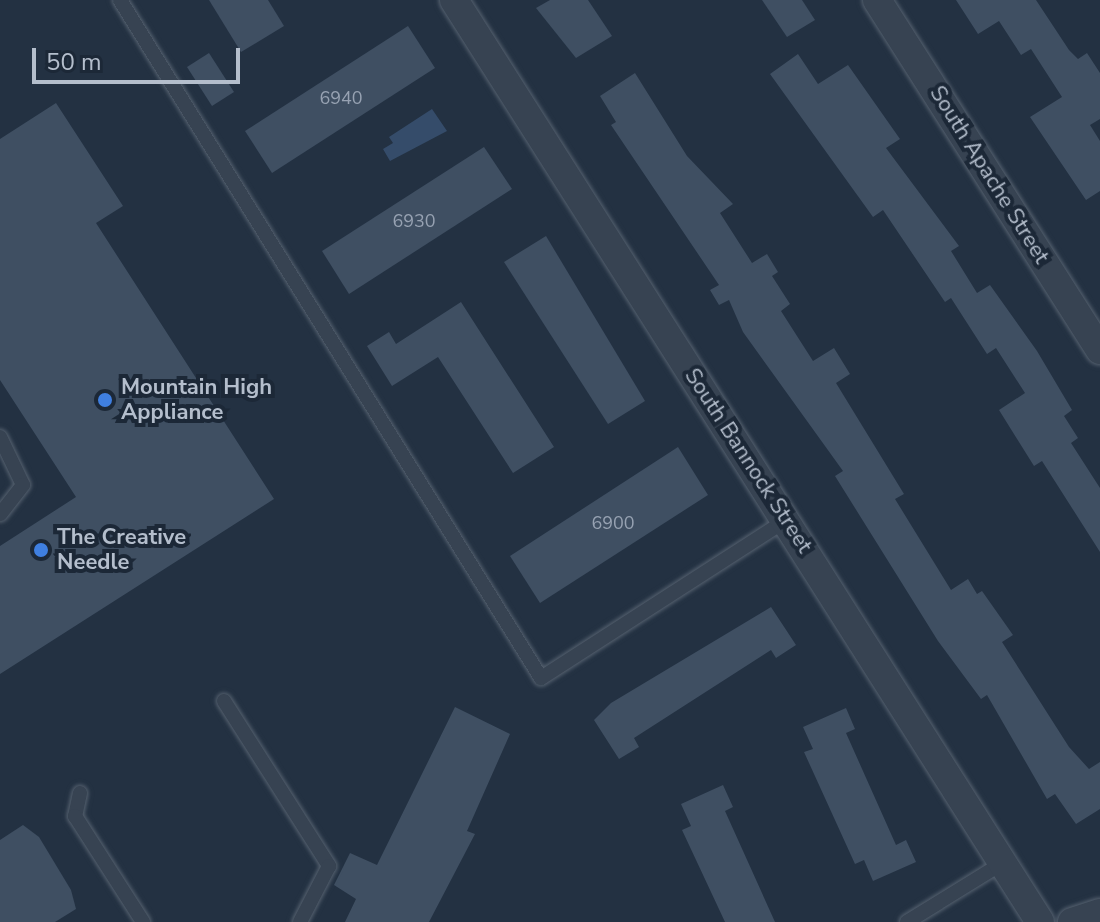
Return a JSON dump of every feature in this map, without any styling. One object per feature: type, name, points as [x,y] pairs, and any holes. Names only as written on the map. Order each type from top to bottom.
[{"type":"street","name":"South Bannock Street","points":[[454,0],[1040,922]]},
{"type":"street","name":"South Apache Street","points":[[877,0],[1100,350]]},
{"type":"street","points":[[1072,922],[1100,913]]},
{"type":"lane","points":[[120,0],[541,678],[786,520]]},
{"type":"lane","points":[[0,437],[23,485],[0,514]]},
{"type":"lane","points":[[224,701],[268,775],[329,866],[300,922]]},
{"type":"lane","points":[[80,793],[75,816],[143,922]]},
{"type":"lane","points":[[907,922],[1004,862]]},
{"type":"water","points":[[432,109],[447,131],[390,161],[383,149],[393,143],[389,137]]},
{"type":"building","points":[[209,0],[268,0],[284,26],[241,52]]},
{"type":"building","points":[[550,0],[588,0],[612,36],[576,58],[536,8]]},
{"type":"building","points":[[762,0],[802,0],[815,20],[787,37]]},
{"type":"building","points":[[956,0],[1036,0],[1069,50],[1078,59],[1087,53],[1100,73],[1100,119],[1090,125],[1100,141],[1100,191],[1086,200],[1030,117],[1062,97],[1031,49],[1021,55],[999,21],[978,34]]},
{"type":"building","points":[[408,26],[435,68],[272,173],[245,131]]},
{"type":"building","points":[[209,53],[234,92],[212,106],[187,67]]},
{"type":"building","points":[[798,54],[818,84],[848,65],[900,139],[886,148],[959,246],[951,251],[977,293],[990,285],[1037,351],[1072,410],[1064,416],[1078,438],[1071,443],[1100,488],[1100,552],[1042,461],[1034,466],[999,410],[1025,393],[996,348],[987,354],[951,298],[945,302],[883,210],[873,217],[770,74]]},
{"type":"building","points":[[635,73],[687,156],[733,204],[720,213],[752,263],[767,254],[778,272],[772,276],[790,304],[781,311],[813,361],[834,348],[850,374],[836,383],[904,494],[895,499],[951,590],[968,579],[977,594],[982,591],[1013,635],[1002,642],[1069,747],[1089,769],[1100,762],[1100,809],[1076,824],[1055,794],[1047,799],[987,695],[981,699],[938,641],[835,476],[843,471],[743,332],[729,300],[719,305],[710,290],[719,285],[611,125],[616,122],[600,96]]},
{"type":"building","points":[[56,103],[123,206],[96,223],[274,499],[0,674],[0,546],[76,497],[0,380],[0,139]]},
{"type":"building","points":[[484,147],[512,189],[349,294],[322,251]]},
{"type":"building","points":[[546,236],[645,401],[608,424],[504,262]]},
{"type":"building","points":[[461,302],[554,447],[513,473],[438,357],[392,386],[367,346],[389,332],[396,344]]},
{"type":"building","points":[[678,447],[708,495],[540,603],[510,556]]},
{"type":"building","points":[[771,607],[796,645],[776,658],[771,650],[634,738],[639,747],[619,759],[594,720],[611,703]]},
{"type":"building","points":[[455,707],[510,734],[467,831],[475,834],[429,922],[345,922],[356,899],[334,885],[350,853],[377,865]]},
{"type":"building","points":[[846,708],[855,729],[846,733],[896,845],[906,840],[916,862],[873,881],[864,860],[855,864],[804,752],[813,749],[803,727]]},
{"type":"building","points":[[723,785],[733,807],[725,811],[775,922],[725,922],[682,830],[691,826],[681,804]]},
{"type":"building","points":[[23,825],[39,837],[71,890],[76,909],[55,922],[0,922],[0,840]]},
{"type":"place","name":"Mountain High Appliance","points":[[105,400]]},
{"type":"place","name":"The Creative Needle","points":[[41,550]]}]
